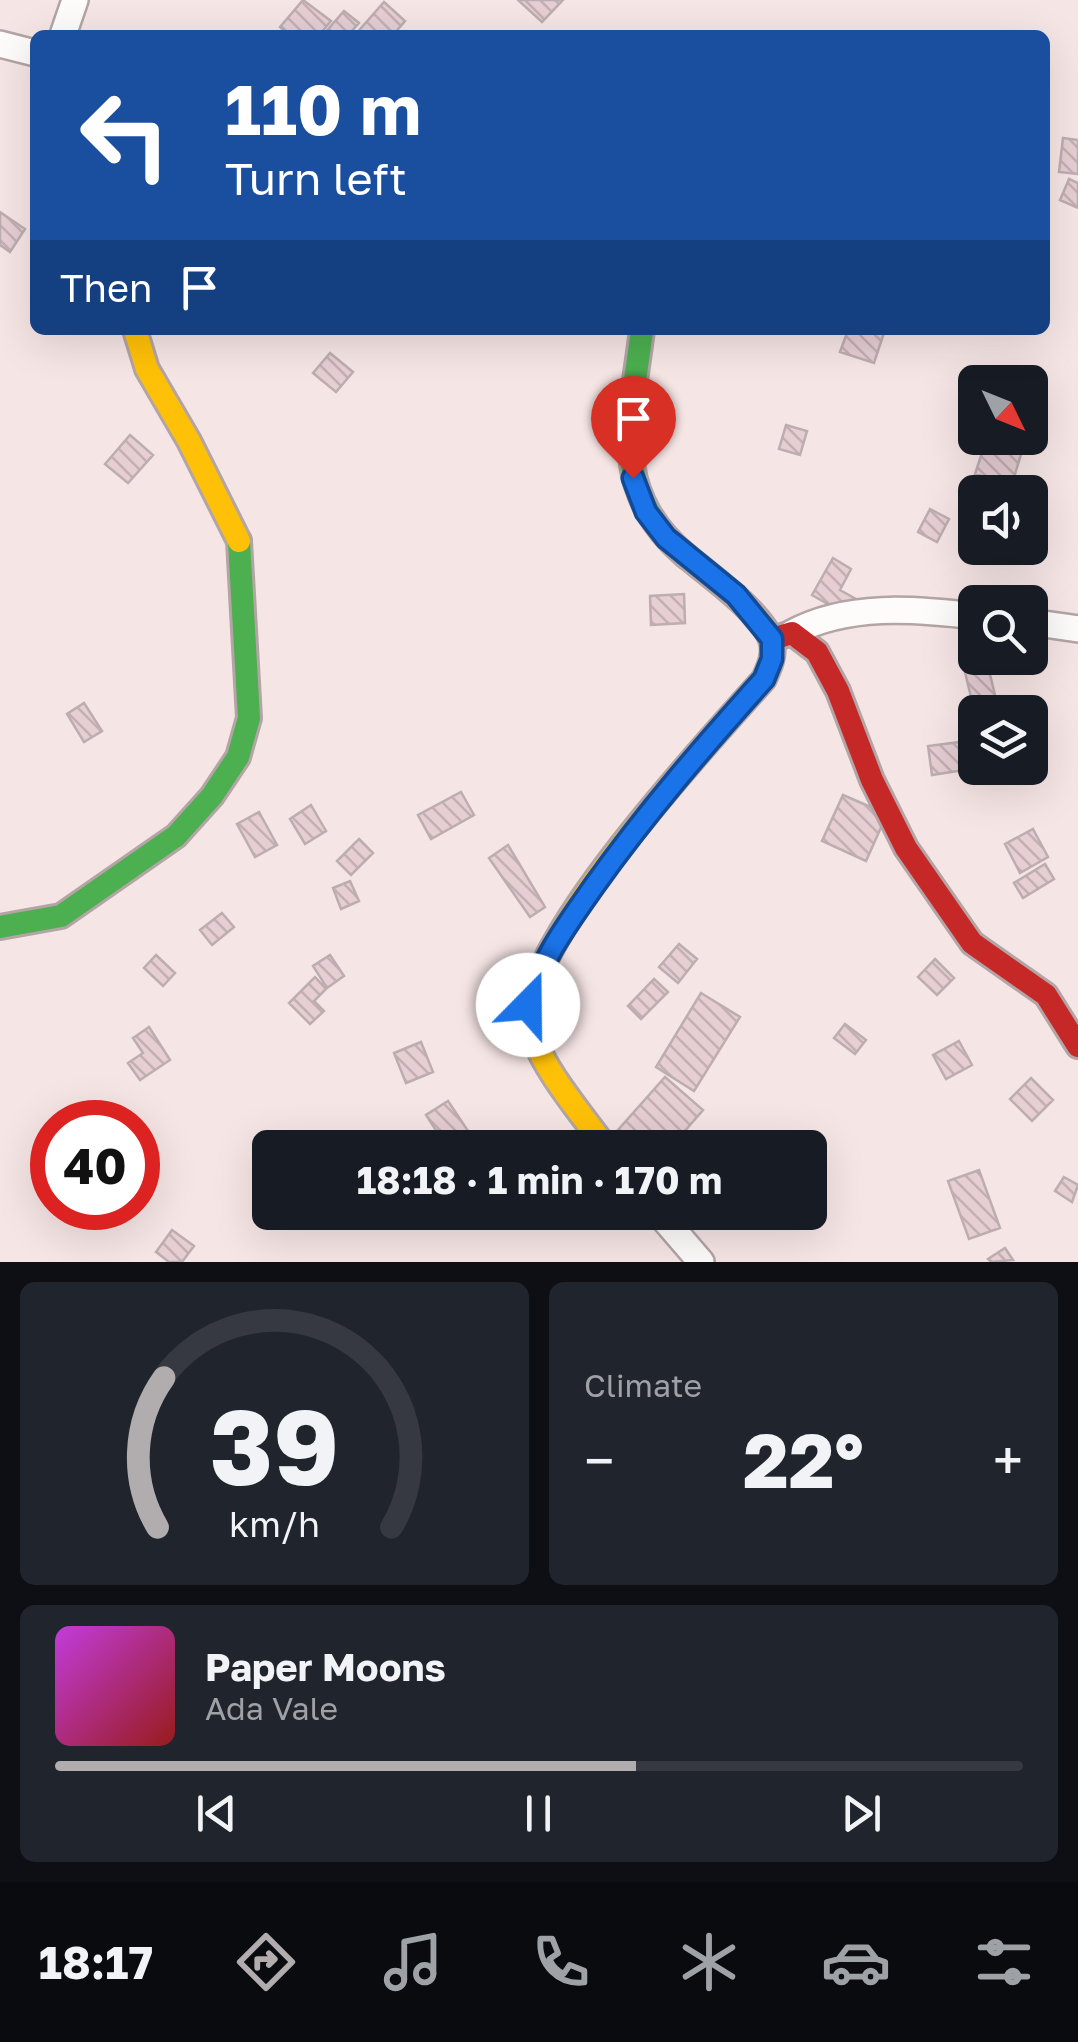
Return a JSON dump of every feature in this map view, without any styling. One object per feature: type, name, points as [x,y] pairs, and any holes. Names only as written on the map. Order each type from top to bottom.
[{"type":"street","points":[[65,30],[75,0]]},
{"type":"street","points":[[0,44],[30,52]]},
{"type":"street","points":[[0,927],[62,916],[176,836],[212,796],[238,757],[249,718],[240,542],[190,441],[146,369],[136,335]]},
{"type":"street","points":[[641,335],[630,440],[633,478],[646,512],[666,538],[782,636],[817,652],[906,848],[972,943],[1046,995],[1078,1046]]},
{"type":"street","points":[[593,1130],[546,1062],[530,1027],[528,1005],[536,978],[570,920],[641,820],[764,679],[782,636],[841,613],[958,614]]},
{"type":"street","points":[[1048,625],[1078,629]]},
{"type":"street","points":[[673,1230],[701,1262]]},
{"type":"building","points":[[303,0],[331,21],[323,30],[280,27]]},
{"type":"building","points":[[518,0],[563,0],[542,22]]},
{"type":"building","points":[[384,2],[405,21],[397,30],[359,30]]},
{"type":"building","points":[[344,11],[359,23],[353,30],[327,30]]},
{"type":"building","points":[[1063,138],[1078,140],[1078,174],[1059,172]]},
{"type":"building","points":[[1069,179],[1078,183],[1078,208],[1060,200]]},
{"type":"building","points":[[0,212],[25,229],[10,252],[0,245]]},
{"type":"building","points":[[846,335],[883,335],[874,363],[840,352]]},
{"type":"building","points":[[330,353],[353,372],[336,392],[313,373]]},
{"type":"building","points":[[786,425],[807,431],[800,455],[779,449]]},
{"type":"building","points":[[130,435],[153,455],[128,483],[105,464]]},
{"type":"building","points":[[981,455],[1021,455],[1015,475],[975,474]]},
{"type":"building","points":[[930,509],[949,519],[937,542],[918,532]]},
{"type":"building","points":[[833,558],[851,569],[840,590],[856,599],[847,615],[812,595]]},
{"type":"building","points":[[684,594],[685,623],[651,625],[650,596]]},
{"type":"building","points":[[966,675],[990,675],[995,695],[971,695]]},
{"type":"building","points":[[84,703],[102,731],[84,742],[67,714]]},
{"type":"building","points":[[958,742],[958,771],[932,775],[928,746]]},
{"type":"building","points":[[461,792],[474,815],[431,839],[418,815]]},
{"type":"building","points":[[843,795],[887,814],[866,861],[822,841]]},
{"type":"building","points":[[311,805],[326,831],[305,844],[290,819]]},
{"type":"building","points":[[259,812],[277,845],[255,857],[237,824]]},
{"type":"building","points":[[1033,829],[1048,857],[1020,873],[1005,844]]},
{"type":"building","points":[[359,839],[373,853],[351,875],[337,861]]},
{"type":"building","points":[[508,845],[545,907],[530,917],[489,858]]},
{"type":"building","points":[[1045,864],[1054,879],[1023,898],[1014,883]]},
{"type":"building","points":[[350,881],[359,901],[341,909],[333,888]]},
{"type":"building","points":[[222,913],[234,927],[212,945],[200,930]]},
{"type":"building","points":[[679,944],[697,959],[678,983],[659,967]]},
{"type":"building","points":[[156,955],[175,973],[163,986],[144,968]]},
{"type":"building","points":[[330,955],[344,976],[327,988],[313,966]]},
{"type":"building","points":[[935,959],[954,978],[937,995],[918,977]]},
{"type":"building","points":[[315,977],[326,989],[314,1001],[324,1011],[310,1024],[289,1003]]},
{"type":"building","points":[[654,979],[668,992],[641,1019],[628,1006]]},
{"type":"building","points":[[701,993],[740,1017],[694,1091],[656,1067]]},
{"type":"building","points":[[845,1024],[866,1040],[855,1054],[834,1038]]},
{"type":"building","points":[[149,1027],[170,1060],[140,1080],[128,1063],[143,1053],[133,1038]]},
{"type":"building","points":[[959,1041],[972,1065],[946,1079],[933,1055]]},
{"type":"building","points":[[421,1042],[433,1072],[406,1083],[394,1053]]},
{"type":"building","points":[[665,1077],[703,1110],[686,1130],[618,1130]]},
{"type":"building","points":[[1031,1078],[1053,1100],[1032,1121],[1010,1099]]},
{"type":"building","points":[[448,1101],[467,1130],[436,1130],[426,1115]]},
{"type":"building","points":[[979,1170],[1000,1228],[969,1239],[948,1181]]},
{"type":"building","points":[[1064,1177],[1078,1185],[1072,1202],[1055,1191]]},
{"type":"building","points":[[172,1230],[194,1246],[182,1262],[169,1262],[156,1252]]},
{"type":"building","points":[[1005,1248],[1013,1260],[988,1259]]},
{"type":"traffic: fast","points":[[641,335],[631,423],[635,479],[661,531],[686,556]]},
{"type":"traffic: fast","points":[[0,927],[61,916],[176,836],[212,796],[238,757],[249,718],[239,541]]},
{"type":"traffic: slow","points":[[137,335],[147,369],[189,441],[239,541]]},
{"type":"traffic: slow","points":[[593,1130],[552,1074],[535,1042],[530,1026],[533,992],[552,948],[582,899],[662,795],[764,679],[772,655],[771,640],[757,618],[686,556]]},
{"type":"traffic: jam","points":[[772,639],[792,633],[817,652],[906,848],[972,943],[1046,995],[1078,1046]]},
{"type":"route","points":[[528,1005],[536,978],[570,920],[641,820],[764,679],[772,659],[772,639],[736,595],[666,538],[646,512],[633,478]]}]
